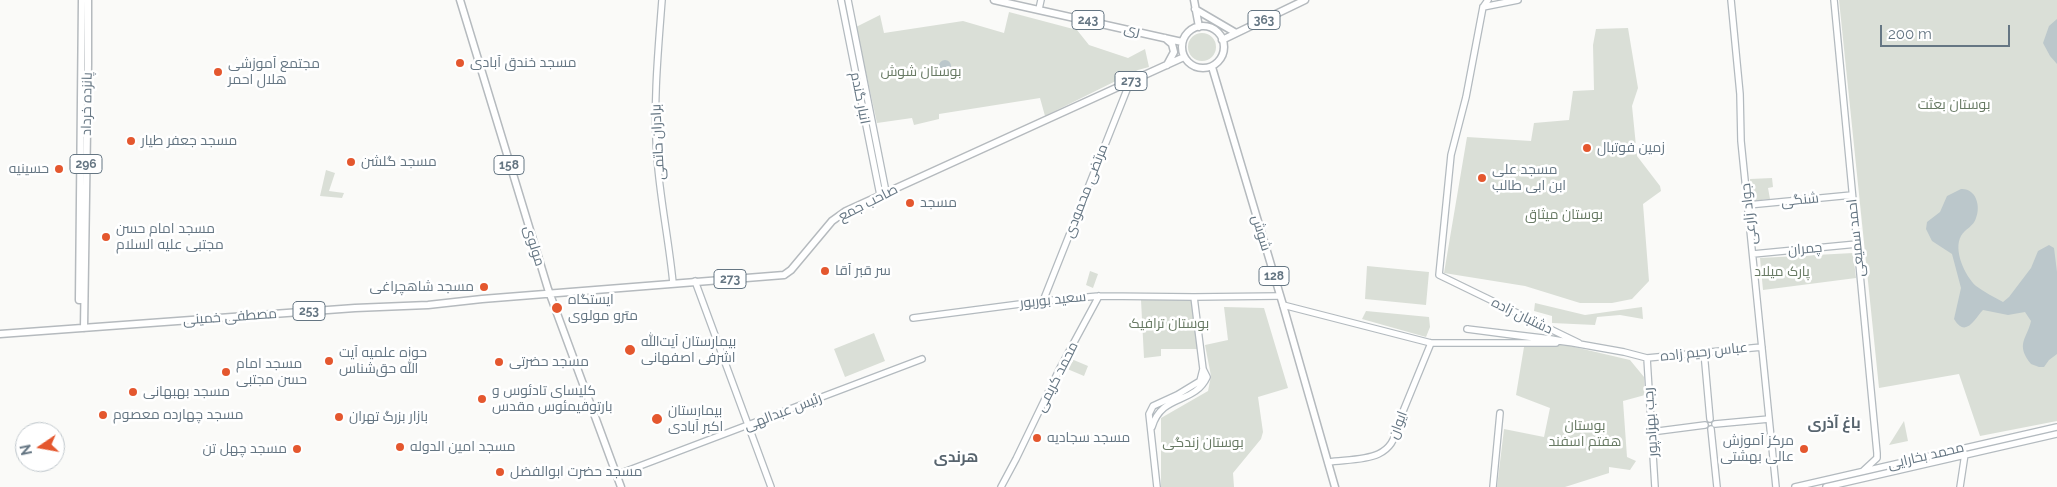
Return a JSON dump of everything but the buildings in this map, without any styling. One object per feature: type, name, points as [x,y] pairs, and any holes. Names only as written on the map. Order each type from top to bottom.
[{"type":"main road","name":"پانزده خرداد","points":[[82,0],[85,58]]},
{"type":"main road","name":"پانزده خرداد","points":[[84,328],[82,300],[83,199],[85,58],[88,0]]},
{"type":"main road","name":"مولوی","points":[[460,0],[549,294],[621,487]]},
{"type":"main road","name":"ری","points":[[994,0],[1182,42]]},
{"type":"main road","points":[[1194,0],[1198,27]]},
{"type":"main road","name":"363","points":[[1222,40],[1306,0]]},
{"type":"main road","points":[[1195,9],[1236,33]]},
{"type":"main road","points":[[1198,27],[1212,28],[1222,40],[1224,50],[1222,56],[1212,67],[1196,67],[1184,57],[1182,42],[1188,33],[1198,27]]},
{"type":"main road","points":[[1161,36],[1174,48],[1174,56],[1166,66]]},
{"type":"main road","name":"صاحب جمع","points":[[549,294],[774,276],[788,273],[832,221],[846,211],[1184,57]]},
{"type":"main road","name":"شوش","points":[[1212,67],[1335,487]]},
{"type":"main road","name":"مصطفی خمینی","points":[[0,334],[344,309],[402,307],[549,294]]},
{"type":"street","name":"برادران حاتمی","points":[[662,0],[656,77],[657,156],[673,283]]},
{"type":"street","name":"انبار گندم","points":[[841,0],[883,194]]},
{"type":"street","name":"انبار گندم","points":[[848,0],[883,194]]},
{"type":"street","points":[[1039,10],[1041,0]]},
{"type":"street","name":"دشتبان زاده","points":[[1488,0],[1484,7],[1466,97],[1451,155],[1439,275],[1579,343]]},
{"type":"street","points":[[1484,7],[1518,0]]},
{"type":"street","name":"جواد زارعی","points":[[1731,0],[1748,205],[1776,487]]},
{"type":"street","name":"احمد سمیعی","points":[[1834,0],[1877,453],[1877,458],[1863,470]]},
{"type":"street","points":[[849,40],[856,38]]},
{"type":"street","name":"مرتضی محمودی","points":[[1043,301],[1130,82]]},
{"type":"street","name":"شنگی","points":[[1748,205],[1852,195]]},
{"type":"street","name":"چمران","points":[[1753,254],[1857,244]]},
{"type":"street","points":[[695,281],[771,487]]},
{"type":"street","name":"سعید بوربور","points":[[913,318],[1043,301],[1099,296],[1280,296]]},
{"type":"street","name":"محمد کریمی","points":[[1001,487],[1059,370],[1099,296]]},
{"type":"street","points":[[1157,487],[1152,427],[1155,416],[1160,410],[1196,392],[1207,377],[1203,369],[1194,297]]},
{"type":"street","name":"دشتبان زاده","points":[[1283,305],[1431,343],[1579,343]]},
{"type":"street","points":[[1579,343],[1476,330],[1467,329],[1551,339],[1579,343]]},
{"type":"street","name":"ایوان","points":[[1328,462],[1379,455],[1388,450],[1396,436],[1397,426],[1431,343]]},
{"type":"street","name":"عباس رحیم زاده","points":[[1579,343],[1646,358],[1762,347]]},
{"type":"street","points":[[1704,352],[1717,487]]},
{"type":"street","name":"رجب بهزادپور","points":[[1646,358],[1655,487]]},
{"type":"street","name":"رئیس عبدالهی","points":[[616,475],[922,359]]},
{"type":"street","points":[[1492,487],[1500,413]]},
{"type":"street","points":[[1651,432],[1705,425],[1708,429],[1712,424],[1769,420]]},
{"type":"street","name":"محمد بخارایی","points":[[1795,487],[2057,427]]},
{"type":"street","name":"محمد بخارایی","points":[[1826,487],[2057,434]]},
{"type":"street","points":[[1957,449],[1965,454],[1960,487]]},
{"type":"green space","name":"بوستان بعثت","points":[[1839,0],[2057,0],[2057,421],[1980,436],[1959,374],[1879,388]]},
{"type":"green space","name":"بوستان شوش","points":[[1009,12],[1077,30],[1089,45],[1128,58],[1145,49],[1149,67],[1138,70],[1045,116],[1040,98],[939,114],[939,119],[914,125],[912,118],[877,123],[856,27],[880,15],[884,33],[963,21],[1004,33]]},
{"type":"green space","name":"بوستان میثاق","points":[[1628,28],[1638,88],[1632,106],[1637,156],[1660,186],[1661,191],[1643,204],[1649,281],[1632,299],[1612,303],[1580,303],[1525,286],[1444,273],[1467,137],[1531,141],[1534,123],[1569,120],[1573,91],[1594,90],[1593,45],[1596,29]]},
{"type":"green space","points":[[1202,33],[1212,37],[1216,47],[1212,57],[1202,61],[1192,57],[1188,47],[1192,37]]},
{"type":"green space","points":[[326,170],[335,173],[329,191],[344,193],[342,198],[320,196]]},
{"type":"green space","points":[[1772,178],[1773,187],[1768,188],[1770,199],[1752,201],[1750,179]]},
{"type":"green space","name":"پارک میلاد","points":[[1853,253],[1856,278],[1763,290],[1760,258]]},
{"type":"green space","points":[[1367,266],[1429,272],[1426,305],[1365,299]]},
{"type":"green space","points":[[1090,271],[1098,274],[1093,288],[1086,285]]},
{"type":"green space","name":"بوستان ترافیک","points":[[1192,299],[1198,349],[1161,349],[1161,356],[1144,358],[1141,300]]},
{"type":"green space","points":[[1535,303],[1585,315],[1642,307],[1643,319],[1620,315],[1597,317],[1595,325],[1552,323],[1552,316],[1534,311]]},
{"type":"green space","name":"بوستان زندگی","points":[[1224,307],[1264,308],[1288,388],[1258,397],[1263,432],[1261,439],[1233,473],[1234,487],[1161,487],[1161,418],[1208,391],[1211,376],[1205,345],[1228,340]]},
{"type":"green space","points":[[1366,311],[1429,317],[1430,327],[1426,337],[1362,319]]},
{"type":"green space","points":[[874,333],[885,361],[845,377],[834,349]]},
{"type":"green space","name":"بوستان هفتم اسفند","points":[[1525,341],[1570,346],[1630,360],[1644,377],[1645,395],[1623,401],[1627,457],[1636,461],[1630,470],[1609,467],[1609,473],[1565,487],[1497,487],[1504,429],[1544,437],[1550,408],[1516,395]]},
{"type":"green space","points":[[1069,358],[1088,366],[1084,376],[1065,368]]},
{"type":"green space","points":[[1904,421],[1908,441],[1889,445]]},
{"type":"shaded area","points":[[2057,19],[2057,64],[2043,43],[2049,26]]},
{"type":"shaded area","points":[[947,60],[950,61],[950,71],[943,72],[940,71],[939,64],[940,61]]},
{"type":"shaded area","points":[[1961,189],[1966,189],[1974,195],[1978,208],[1975,221],[1961,236],[1958,248],[1959,255],[1968,276],[1982,290],[2003,302],[2031,268],[2038,251],[2049,245],[2054,248],[2057,272],[2057,354],[2044,367],[2031,364],[2026,357],[2023,342],[2031,321],[2025,312],[2008,315],[1983,310],[1966,327],[1958,325],[1954,319],[1961,288],[1952,254],[1932,241],[1926,229],[1927,222],[1940,212],[1947,196]]},
{"type":"place","name":"مسجد خندق آبادی","points":[[460,63]]},
{"type":"place","name":"مجتمع آموزشی هلال احمر","points":[[218,72]]},
{"type":"place","name":"مسجد جعفر طیار","points":[[131,141]]},
{"type":"place","name":"زمین فوتبال","points":[[1587,148]]},
{"type":"place","name":"مسجد گلشن","points":[[351,162]]},
{"type":"place","name":"حسینیه","points":[[59,169]]},
{"type":"place","name":"مسجد علی ابن ابی طالب","points":[[1482,178]]},
{"type":"place","name":"مسجد","points":[[910,203]]},
{"type":"place","name":"مسجد امام حسن مجتبی علیه السلام","points":[[106,237]]},
{"type":"place","name":"سر قبر آقا","points":[[825,271]]},
{"type":"place","name":"مسجد شاهچراغی","points":[[484,287]]},
{"type":"place","name":"ایستگاه مترو مولوی","points":[[557,308]]},
{"type":"place","name":"بیمارستان آیت‌الله اشرفی اصفهانی","points":[[630,350]]},
{"type":"place","name":"حوزه علمیه آیت الله حق‌شناس","points":[[329,361]]},
{"type":"place","name":"مسجد حضرتی","points":[[499,362]]},
{"type":"place","name":"مسجد امام حسن مجتبی","points":[[226,372]]},
{"type":"place","name":"مسجد بهبهانی","points":[[133,392]]},
{"type":"place","name":"کلیسای تادئوس و بارتوقیمئوس مقدس","points":[[482,399]]},
{"type":"place","name":"مسجد چهارده معصوم","points":[[103,415]]},
{"type":"place","name":"بازار بزرگ تهران","points":[[339,417]]},
{"type":"place","name":"بیمارستان اکبر آبادی","points":[[657,419]]},
{"type":"place","name":"مسجد سجادیه","points":[[1037,438]]},
{"type":"place","name":"مسجد امین الدوله","points":[[400,447]]},
{"type":"place","name":"مسجد چهل تن","points":[[297,449]]},
{"type":"place","name":"مرکز آموزش عالی بهشتی","points":[[1804,449]]},
{"type":"place","name":"مسجد حضرت ابوالفضل","points":[[500,472]]},
{"type":"district","name":"باغ آذری","points":[[1834,423]]},
{"type":"district","name":"هرندی","points":[[956,457]]}]
